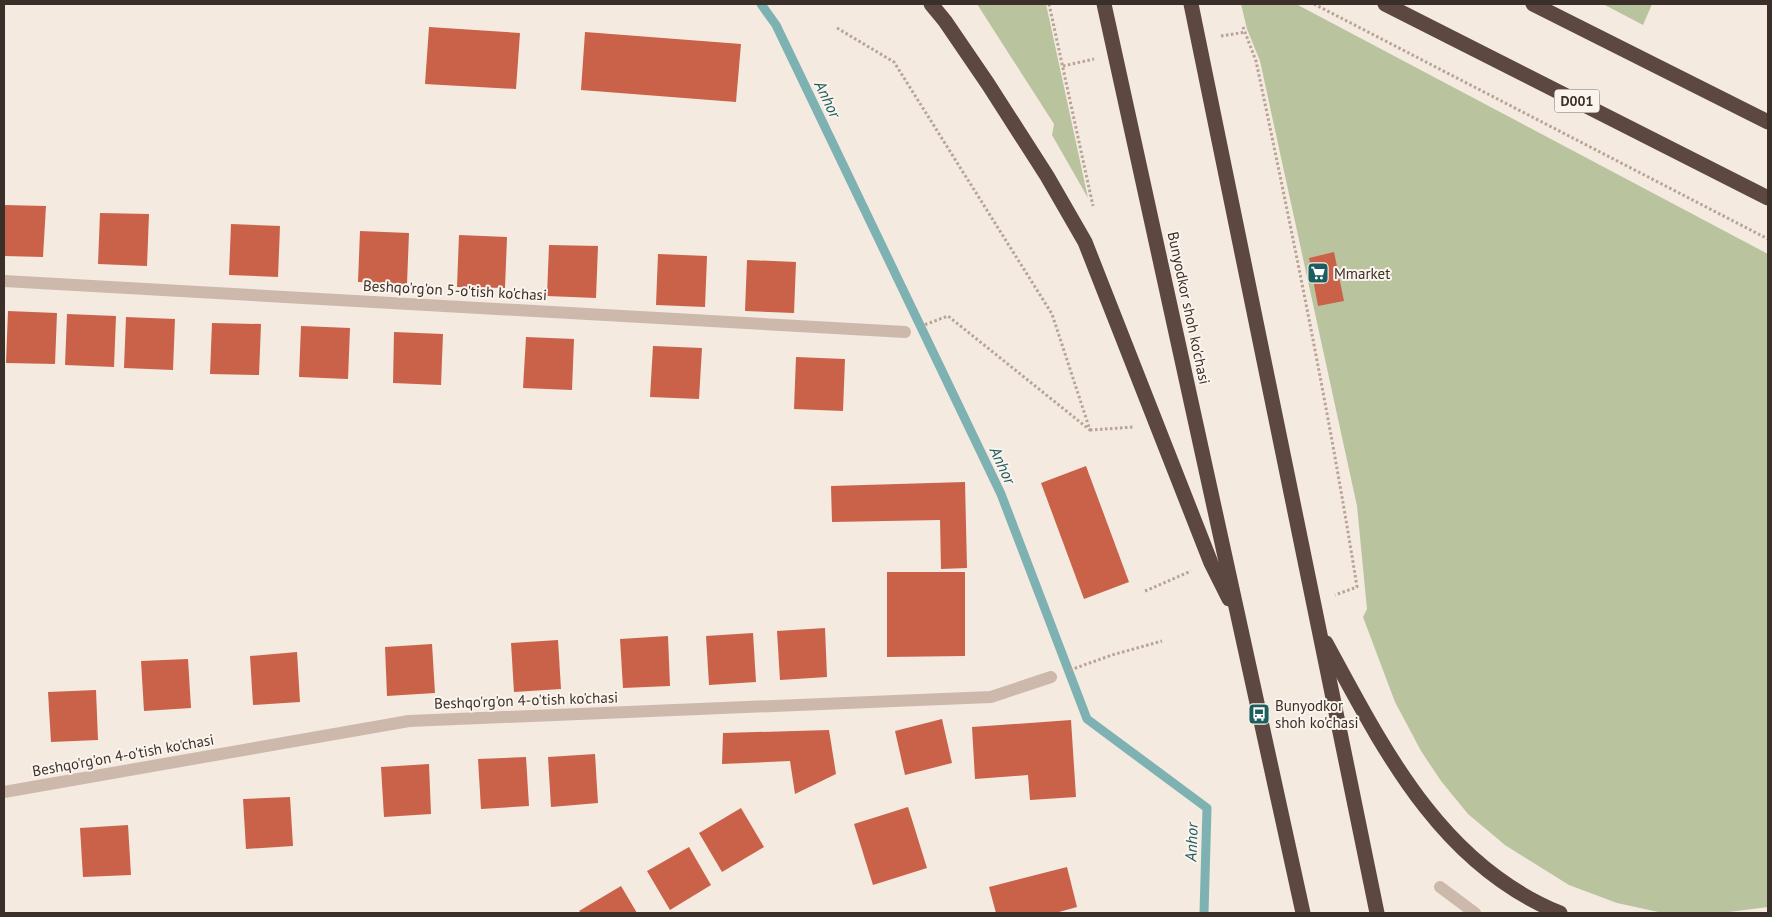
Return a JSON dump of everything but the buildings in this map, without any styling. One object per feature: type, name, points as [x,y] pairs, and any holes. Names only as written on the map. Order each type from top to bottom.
[{"type":"highway","points":[[931,4],[946,21],[1004,109],[1047,176],[1085,242],[1211,563],[1239,620]]},
{"type":"highway","name":"Bunyodkor shoh ko'chasi","points":[[1104,4],[1303,913]]},
{"type":"highway","points":[[1190,4],[1377,913]]},
{"type":"highway","name":"D001","points":[[1385,4],[1768,198]]},
{"type":"highway","points":[[1534,4],[1768,122]]},
{"type":"highway","points":[[1318,628],[1357,701],[1398,770],[1444,831],[1488,870],[1519,893],[1560,913]]},
{"type":"street","name":"Beshqo'rg'on 5-o'tish ko'chasi","points":[[4,281],[905,332]]},
{"type":"street","name":"Beshqo'rg'on 4-o'tish ko'chasi","points":[[4,792],[409,721],[991,697],[1051,677]]},
{"type":"street","points":[[1440,886],[1475,913]]},
{"type":"path","points":[[1049,4],[1094,213],[1085,242]]},
{"type":"path","points":[[1314,4],[1768,239]]},
{"type":"path","points":[[1243,27],[1256,61],[1304,291],[1341,486],[1357,587],[1313,603]]},
{"type":"path","points":[[837,28],[894,62],[1052,314],[1090,430]]},
{"type":"path","points":[[1063,66],[1115,54]]},
{"type":"path","points":[[921,326],[948,316],[1090,430],[1157,425]]},
{"type":"path","points":[[1145,591],[1211,563]]},
{"type":"path","points":[[1051,677],[1112,655],[1162,640]]},
{"type":"green space","points":[[977,4],[1046,4],[1088,198],[1052,135],[1054,124]]},
{"type":"green space","points":[[1241,4],[1296,4],[1768,254],[1768,907],[1721,913],[1663,913],[1617,903],[1569,885],[1505,845],[1468,814],[1441,781],[1421,751],[1395,702],[1363,617],[1367,609],[1357,506],[1260,61],[1247,29]]},
{"type":"green space","points":[[1603,4],[1652,4],[1643,25]]},
{"type":"waterway","name":"Anhor","points":[[761,4],[776,25],[1001,494],[1087,719],[1207,808],[1204,913]]},
{"type":"place","name":"Mmarket","points":[[1318,273]]},
{"type":"place","name":"Bunyodkor shoh ko'chasi","points":[[1259,714]]}]
